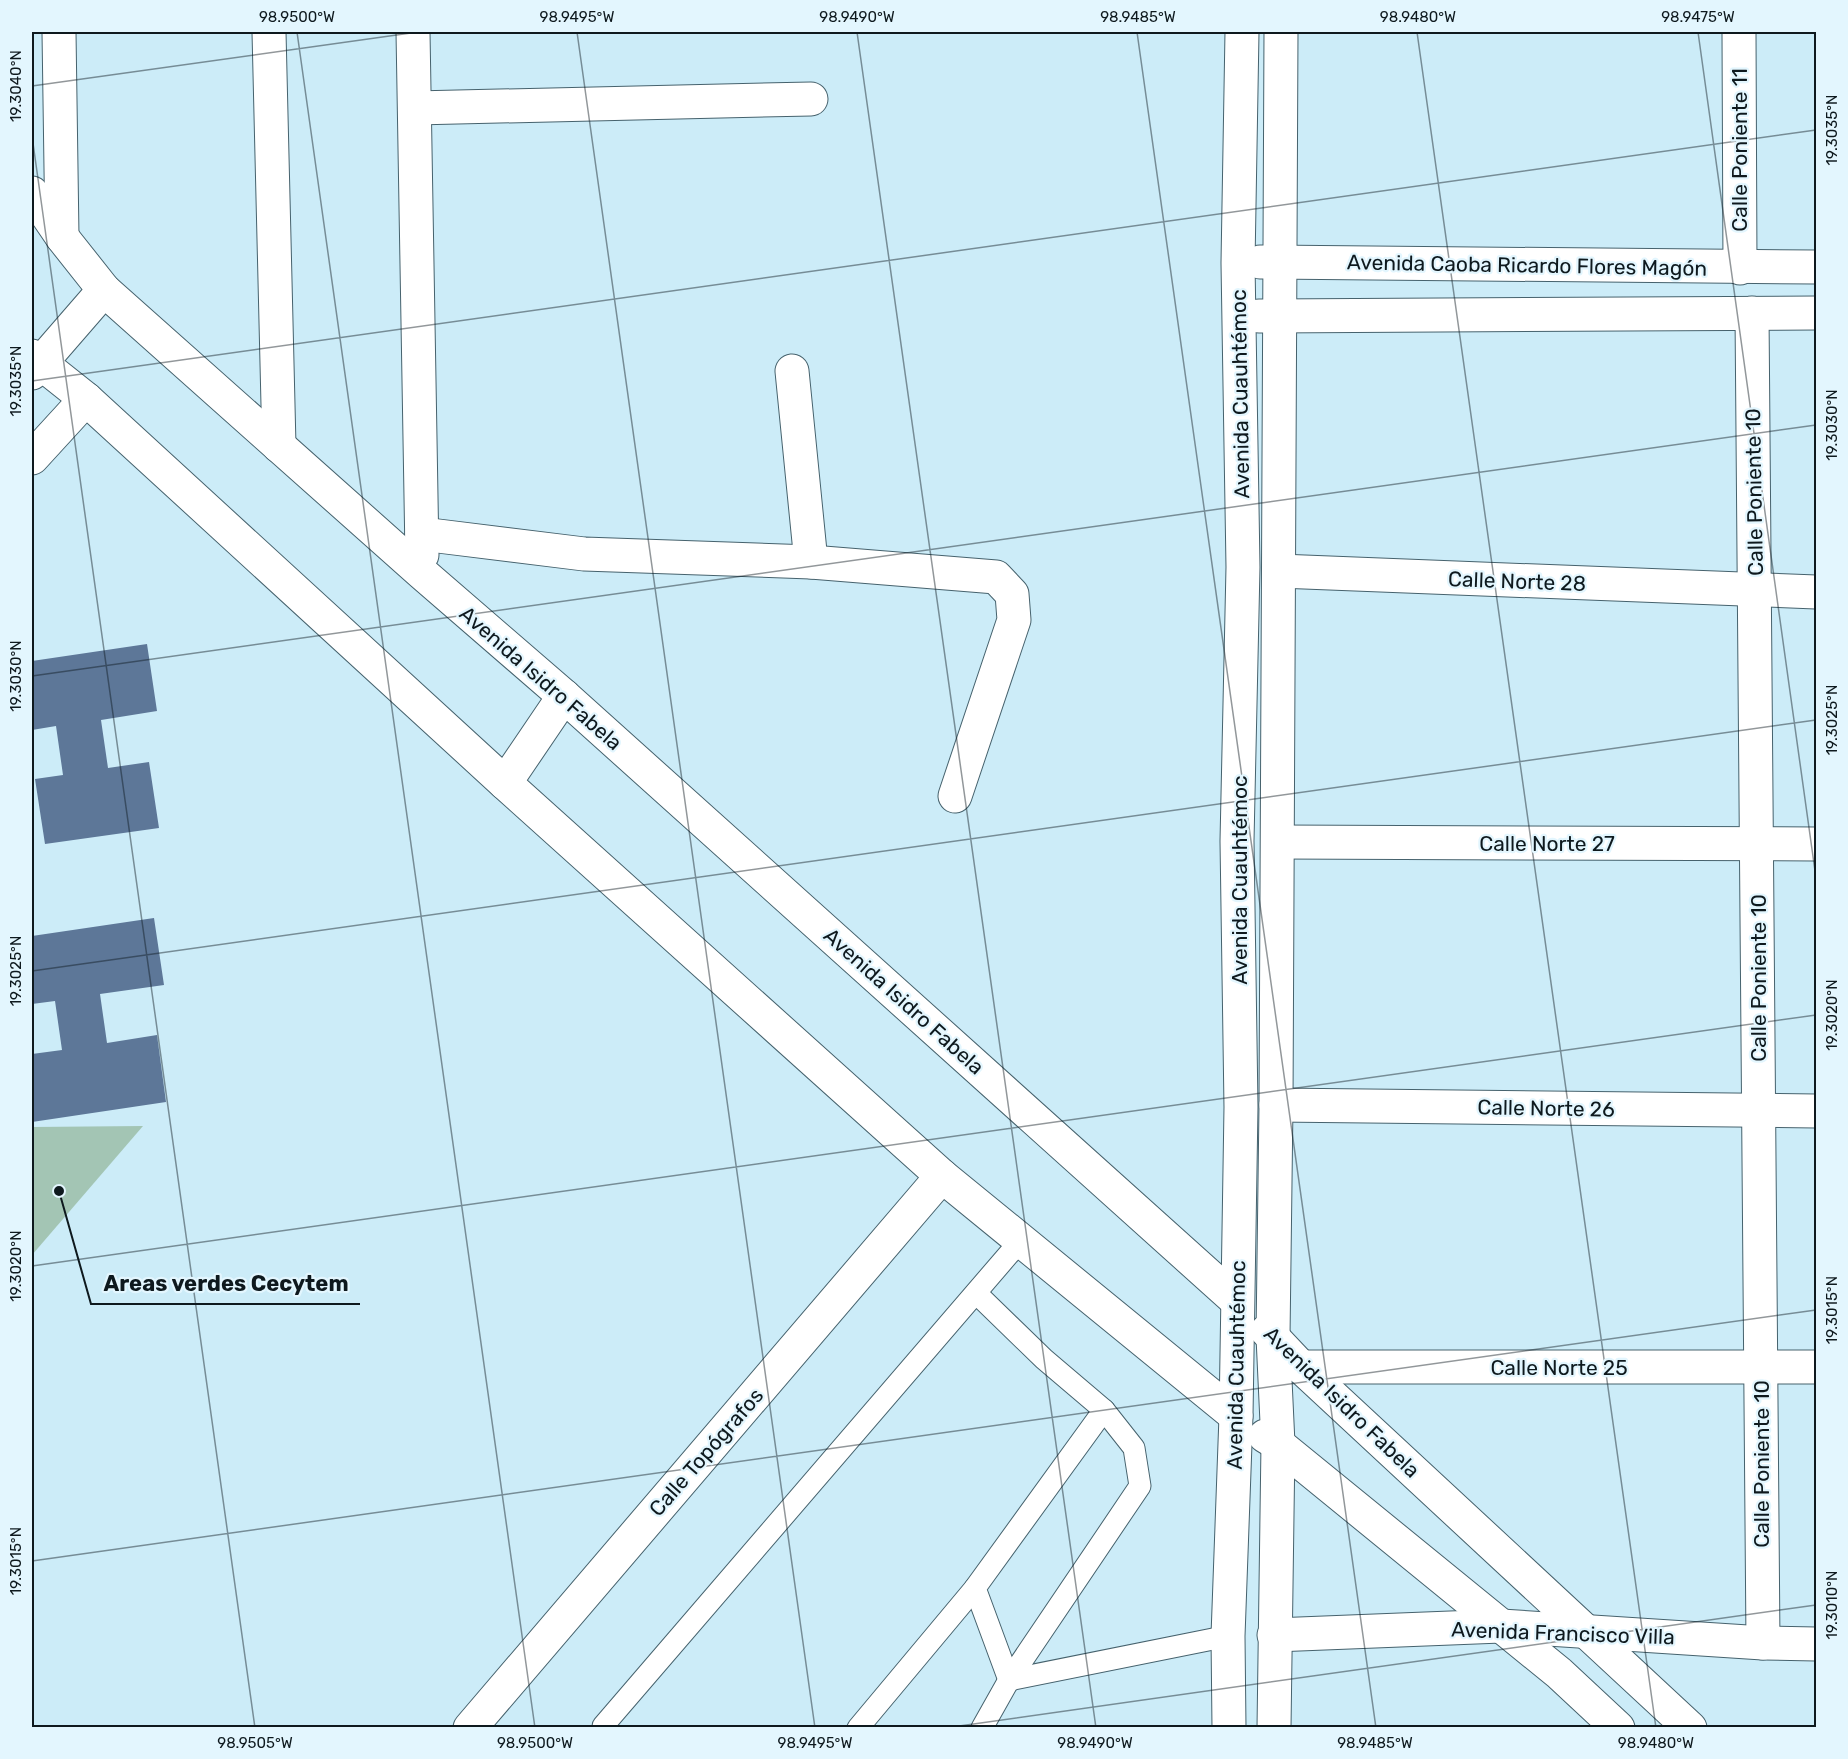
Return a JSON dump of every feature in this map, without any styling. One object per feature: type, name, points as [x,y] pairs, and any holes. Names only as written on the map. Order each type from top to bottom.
[{"type":"street","points":[[59,32],[63,237]]},
{"type":"street","points":[[268,32],[279,446]]},
{"type":"street","points":[[413,32],[423,574]]},
{"type":"street","name":"Avenida Cuauhtémoc","points":[[1228,1728],[1228,1636],[1236,1416],[1241,1107],[1237,841],[1243,567],[1238,263],[1242,32]]},
{"type":"street","name":"Avenida Cuauhtémoc","points":[[1274,1728],[1278,1444],[1273,1337],[1278,842],[1281,32]]},
{"type":"street","name":"Calle Poniente 11","points":[[1739,32],[1740,268]]},
{"type":"street","points":[[415,108],[811,99]]},
{"type":"street","name":"Avenida Isidro Fabela","points":[[32,193],[104,290],[423,574],[564,696],[1237,1301],[1301,1367],[1690,1728]]},
{"type":"street","name":"Avenida Caoba Ricardo Flores Magón","points":[[1238,263],[1816,267]]},
{"type":"street","points":[[104,290],[35,364],[86,399],[504,783],[942,1176],[1236,1416],[1278,1444],[1501,1626],[1558,1673],[1618,1728]]},
{"type":"street","name":"Calle Poniente 10","points":[[1752,313],[1763,1643]]},
{"type":"street","points":[[1240,317],[1816,313]]},
{"type":"street","points":[[792,371],[811,562]]},
{"type":"street","points":[[32,458],[86,399]]},
{"type":"street","points":[[422,534],[584,554],[811,562],[996,577],[1012,594],[1014,620],[955,796]]},
{"type":"street","name":"Calle Norte 28","points":[[1279,571],[1816,592]]},
{"type":"street","points":[[504,783],[564,696]]},
{"type":"street","name":"Calle Norte 27","points":[[1278,842],[1816,844]]},
{"type":"street","name":"Calle Norte 26","points":[[1276,1105],[1816,1112]]},
{"type":"street","name":"Calle Topógrafos","points":[[470,1728],[942,1176]]},
{"type":"street","name":"Calle Norte 25","points":[[1301,1367],[1816,1367]]},
{"type":"street","name":"Avenida Francisco Villa","points":[[1274,1635],[1501,1626],[1763,1643],[1816,1644]]},
{"type":"lane","points":[[605,1728],[603,1726],[1021,1240]]},
{"type":"lane","points":[[976,1293],[1044,1359],[1104,1410],[1134,1449],[1140,1486],[1009,1680],[982,1728]]},
{"type":"lane","points":[[858,1728],[975,1588],[1104,1410]]},
{"type":"lane","points":[[975,1588],[1009,1680]]},
{"type":"lane","points":[[1009,1680],[1228,1636]]},
{"type":"green space","points":[[143,1126],[32,1255],[32,1127]]},
{"type":"building","points":[[147,644],[157,711],[101,720],[108,768],[149,762],[159,828],[45,844],[35,779],[63,775],[56,726],[32,730],[32,661]]},
{"type":"building","points":[[154,918],[164,985],[100,994],[107,1043],[157,1035],[166,1102],[32,1122],[32,1054],[62,1050],[55,1001],[32,1004],[32,936]]},
{"type":"place","name":"Areas verdes Cecytem","points":[[59,1191]]}]
